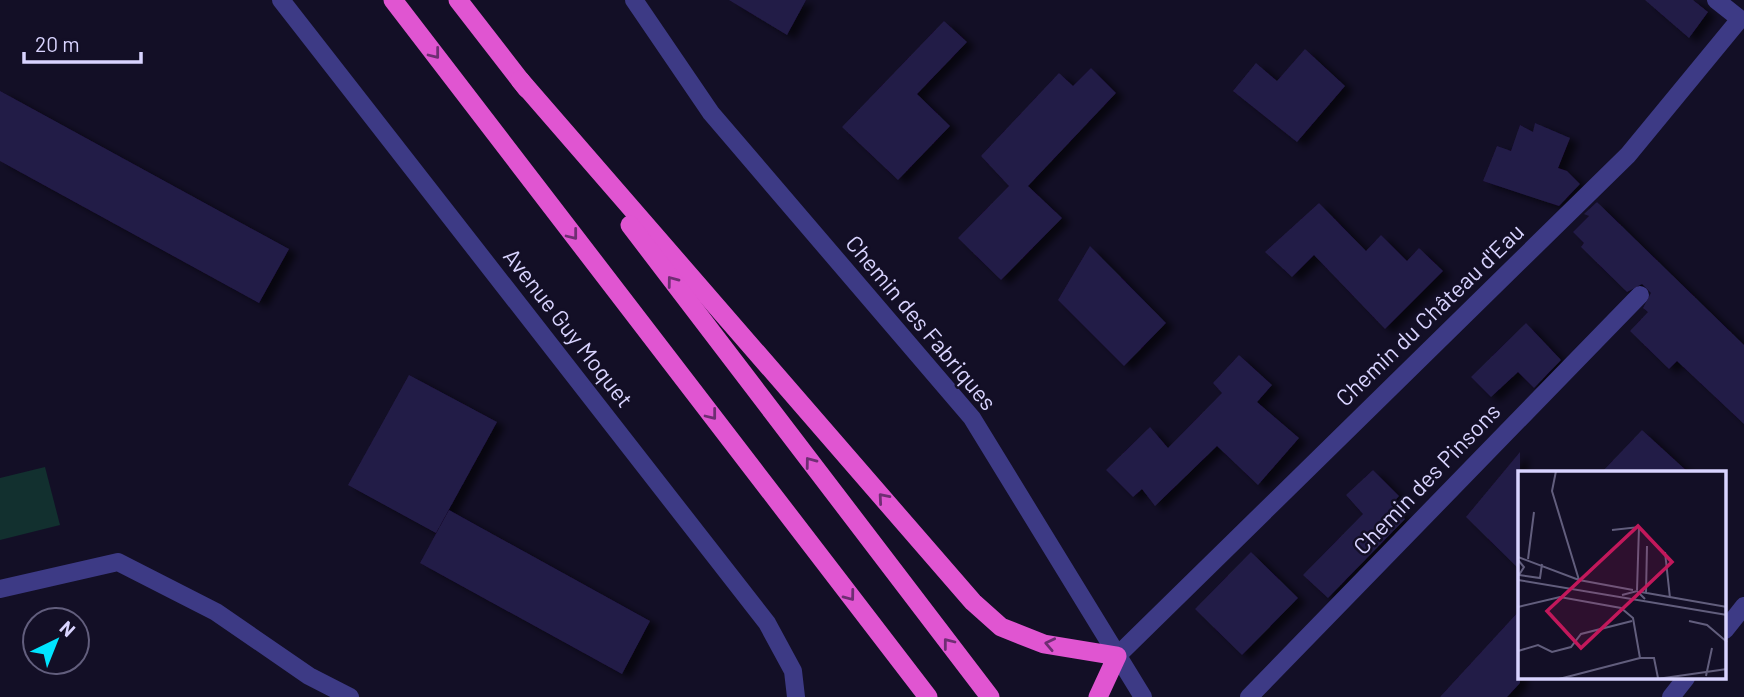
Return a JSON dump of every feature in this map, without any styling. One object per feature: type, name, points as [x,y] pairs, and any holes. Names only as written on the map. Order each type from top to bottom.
[{"type":"highway","points":[[393,0],[928,697]]},
{"type":"highway","points":[[461,3],[990,697]]},
{"type":"highway","points":[[520,80],[973,602],[1001,627],[1044,644],[1117,656],[1098,697]]},
{"type":"street","name":"Avenue Guy Moquet","points":[[281,0],[767,623],[793,671],[796,697]]},
{"type":"street","name":"Chemin des Fabriques","points":[[634,0],[711,113],[972,418],[1143,697]]},
{"type":"street","name":"Chemin du Château d'Eau","points":[[1117,656],[1628,155],[1740,19],[1716,0]]},
{"type":"street","name":"Chemin des Pinsons","points":[[1249,697],[1640,295]]},
{"type":"street","points":[[0,589],[118,562],[216,612],[309,676],[350,697]]},
{"type":"street","points":[[1726,629],[1744,606]]},
{"type":"street","points":[[1671,697],[1684,680]]},
{"type":"green space","points":[[45,467],[60,525],[0,540],[0,478]]},
{"type":"building","points":[[729,0],[806,0],[787,35]]},
{"type":"building","points":[[1645,0],[1693,0],[1708,12],[1689,38]]},
{"type":"building","points":[[944,21],[967,42],[917,94],[950,126],[898,180],[842,127]]},
{"type":"building","points":[[1305,49],[1345,86],[1297,142],[1233,91],[1256,63],[1277,81]]},
{"type":"building","points":[[1091,68],[1116,93],[1028,186],[1062,218],[1001,280],[958,238],[1009,186],[981,156],[1059,73],[1073,86]]},
{"type":"building","points":[[0,91],[289,249],[259,303],[0,161]]},
{"type":"building","points":[[1535,123],[1570,138],[1558,168],[1567,171],[1580,184],[1559,206],[1483,181],[1497,146],[1511,151],[1520,125],[1533,132]]},
{"type":"building","points":[[1597,202],[1744,345],[1744,424],[1677,361],[1669,369],[1630,331],[1648,312],[1643,308],[1651,293],[1642,284],[1627,292],[1581,247],[1584,243],[1573,232],[1589,216],[1584,214]]},
{"type":"building","points":[[1319,203],[1366,251],[1381,235],[1407,261],[1419,248],[1443,271],[1385,329],[1314,255],[1292,277],[1265,252]]},
{"type":"building","points":[[1090,246],[1166,323],[1124,366],[1058,300]]},
{"type":"building","points":[[1526,323],[1561,360],[1534,388],[1518,372],[1491,397],[1471,377]]},
{"type":"building","points":[[1239,355],[1272,385],[1257,402],[1299,438],[1258,485],[1217,446],[1155,506],[1142,489],[1133,497],[1106,470],[1150,427],[1168,448],[1222,393],[1213,383]]},
{"type":"building","points":[[409,375],[497,422],[436,533],[348,485]]},
{"type":"building","points":[[1642,430],[1687,471],[1603,471]]},
{"type":"building","points":[[1520,452],[1518,568],[1466,517]]},
{"type":"building","points":[[1373,470],[1399,496],[1391,505],[1405,519],[1328,598],[1303,575],[1363,514],[1346,495]]},
{"type":"building","points":[[449,510],[650,621],[622,674],[420,563]]},
{"type":"building","points":[[1251,552],[1298,598],[1242,655],[1195,609]]},
{"type":"building","points":[[1518,612],[1520,683],[1507,697],[1440,697]]}]
